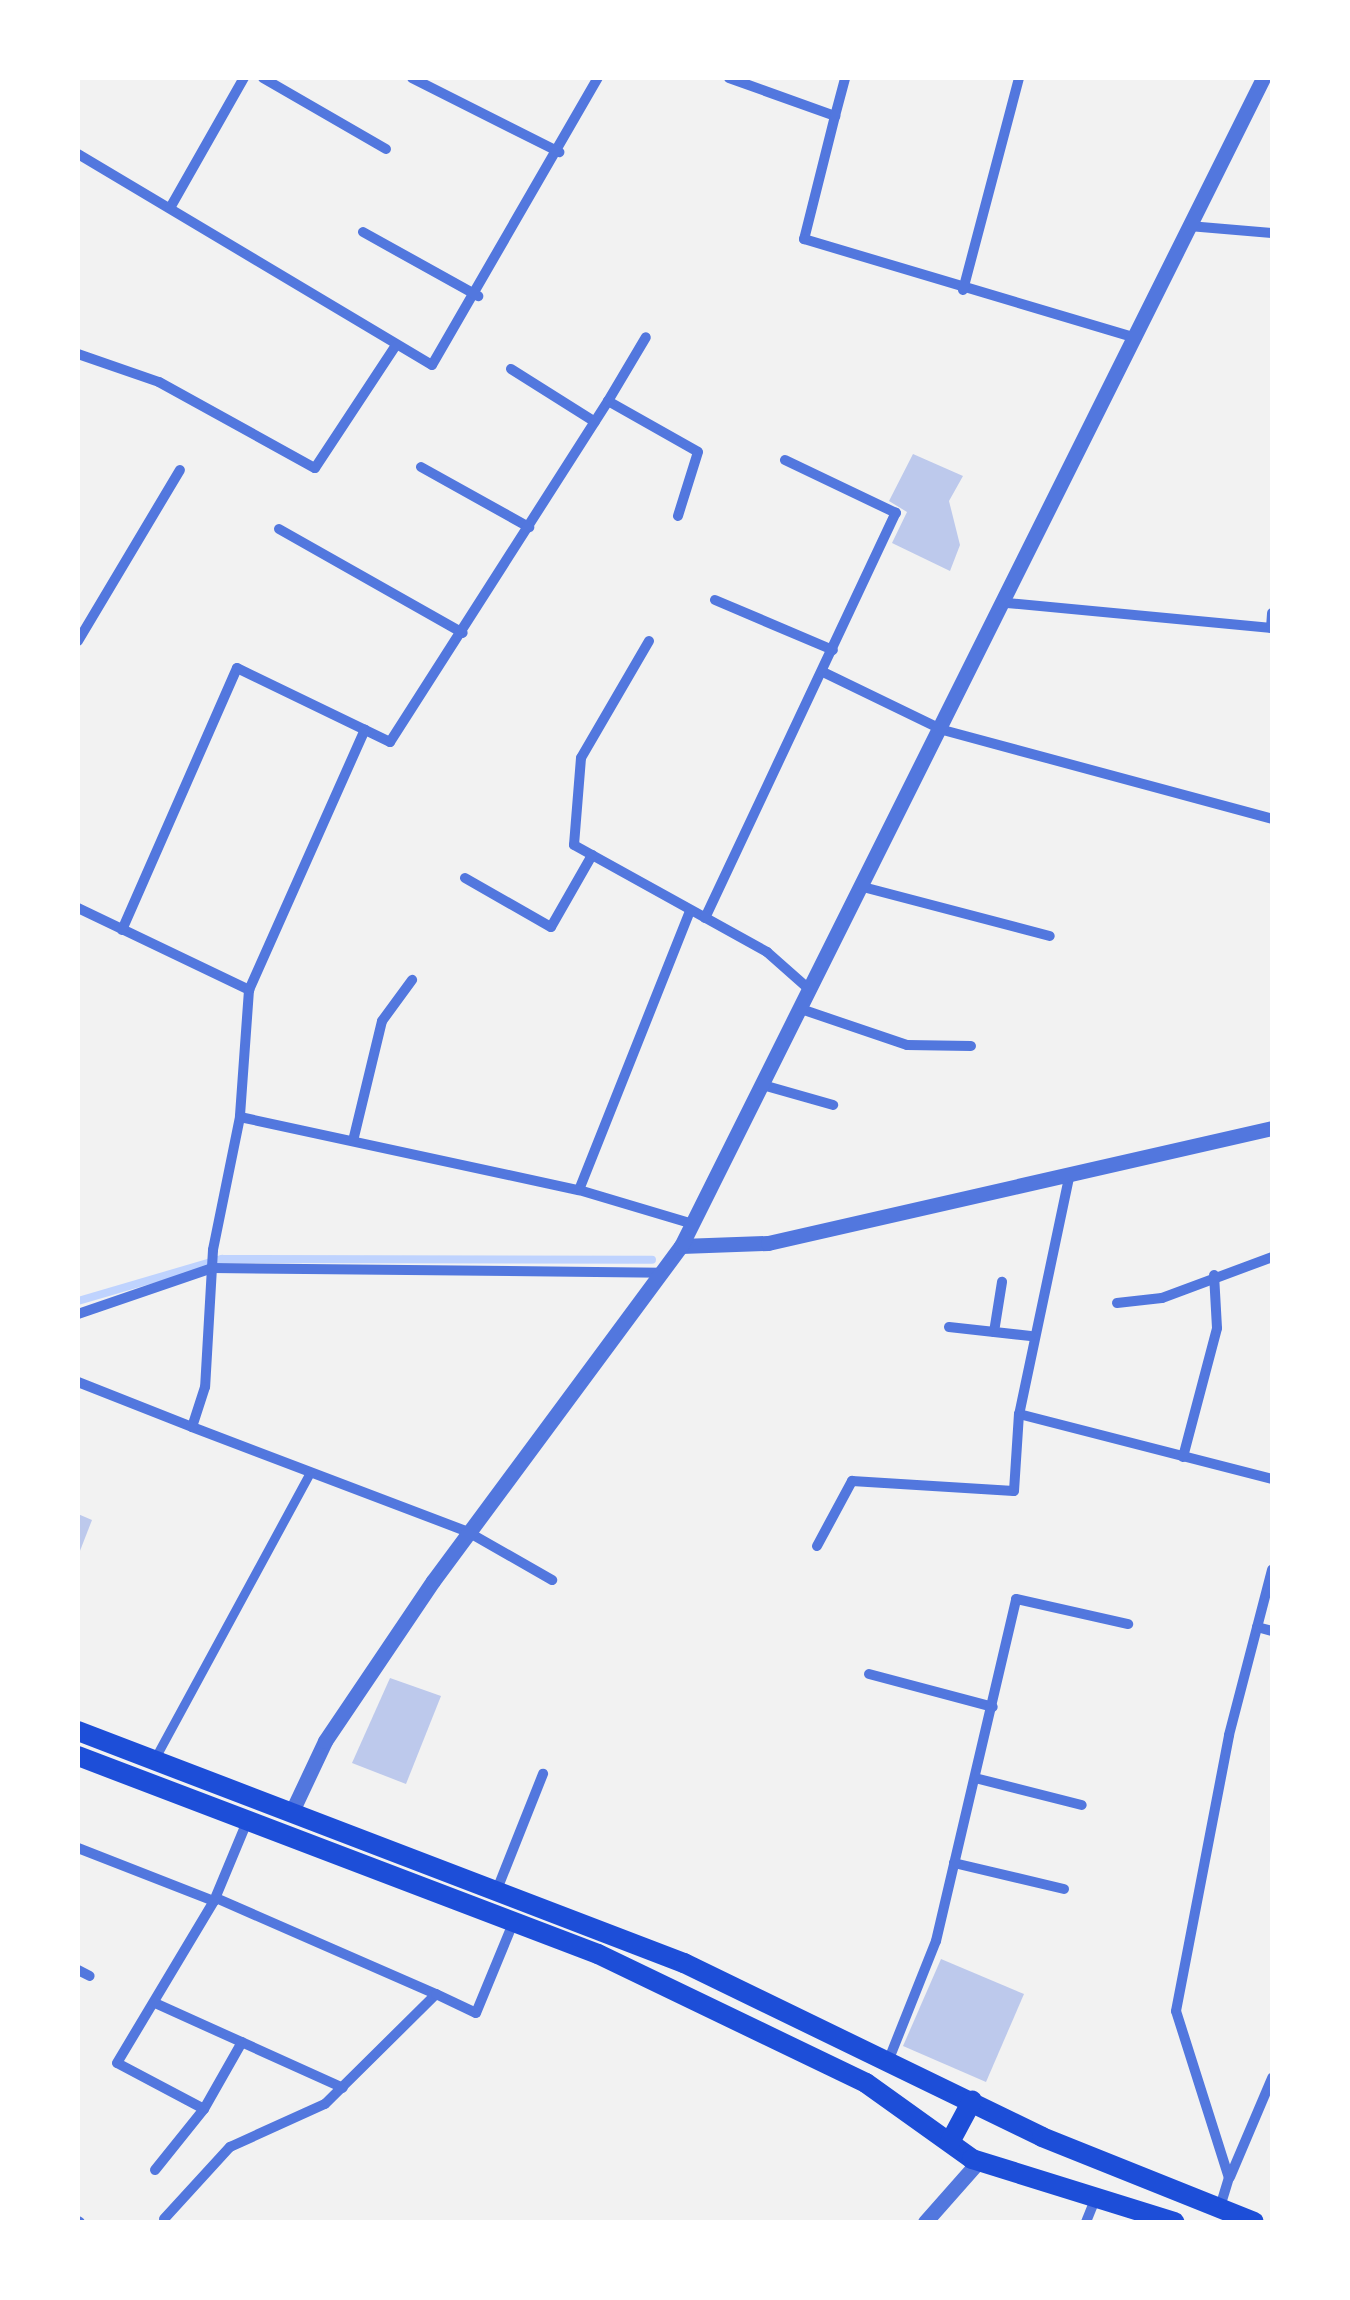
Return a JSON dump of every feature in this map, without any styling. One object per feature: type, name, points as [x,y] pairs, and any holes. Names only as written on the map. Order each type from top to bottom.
[{"type":"main road","points":[[78,1730],[294,1807],[498,1887],[889,2058],[1042,2137],[1216,2215],[1254,2222]]},
{"type":"main road","points":[[78,1756],[286,1830],[514,1921],[792,2042],[978,2162],[1098,2192],[1174,2222]]},
{"type":"main road","points":[[286,1830],[294,1807]]},
{"type":"main road","points":[[950,2142],[972,2101]]},
{"type":"main road","points":[[1026,2171],[1042,2137]]},
{"type":"street","points":[[170,208],[244,78]]},
{"type":"street","points":[[262,78],[386,149]]},
{"type":"street","points":[[412,78],[559,152]]},
{"type":"street","points":[[78,154],[432,365],[478,296],[598,78]]},
{"type":"street","points":[[729,78],[835,116]]},
{"type":"street","points":[[845,78],[804,239],[964,290],[1137,338]]},
{"type":"street","points":[[964,290],[1019,78]]},
{"type":"street","points":[[294,1807],[325,1741],[468,1532],[681,1246],[944,730],[1263,78]]},
{"type":"street","points":[[1189,226],[1272,233]]},
{"type":"street","points":[[363,232],[478,296]]},
{"type":"street","points":[[122,930],[237,668],[390,742],[463,633],[646,338]]},
{"type":"street","points":[[78,354],[159,382],[315,468],[396,346]]},
{"type":"street","points":[[511,369],[596,422]]},
{"type":"street","points":[[608,401],[698,452],[678,516]]},
{"type":"street","points":[[706,918],[896,512],[785,460]]},
{"type":"street","points":[[421,467],[530,527]]},
{"type":"street","points":[[78,641],[180,470]]},
{"type":"street","points":[[279,529],[463,633]]},
{"type":"street","points":[[715,600],[833,650]]},
{"type":"street","points":[[1007,603],[1272,628],[1272,613]]},
{"type":"street","points":[[649,641],[581,758],[574,845],[706,918],[810,990]]},
{"type":"street","points":[[822,672],[944,730],[1272,819]]},
{"type":"street","points":[[192,1427],[206,1387],[213,1250],[240,1117],[249,990],[364,730]]},
{"type":"street","points":[[466,878],[551,927],[592,855]]},
{"type":"street","points":[[863,887],[1050,936]]},
{"type":"street","points":[[78,908],[249,990]]},
{"type":"street","points":[[579,1190],[690,911]]},
{"type":"street","points":[[353,1141],[382,1021],[412,980]]},
{"type":"street","points":[[801,1008],[907,1044],[971,1046]]},
{"type":"street","points":[[763,1084],[833,1105]]},
{"type":"street","points":[[240,1117],[579,1190],[693,1224]]},
{"type":"street","points":[[681,1246],[768,1243],[1272,1128]]},
{"type":"street","points":[[816,1546],[852,1481],[1014,1491],[1019,1414],[1031,1336],[1054,1272],[1070,1172]]},
{"type":"street","points":[[1117,1303],[1162,1298],[1214,1275],[1272,1258]]},
{"type":"street","points":[[78,1314],[212,1268],[662,1272]]},
{"type":"street","points":[[1183,1457],[1217,1328],[1214,1275]]},
{"type":"street","points":[[994,1332],[1002,1282]]},
{"type":"street","points":[[950,1327],[1031,1336]]},
{"type":"street","points":[[78,1382],[468,1532],[552,1580]]},
{"type":"street","points":[[1019,1414],[1272,1479]]},
{"type":"street","points":[[155,1758],[310,1473]]},
{"type":"street","points":[[1229,2178],[1176,2011],[1272,1570]]},
{"type":"street","points":[[889,2058],[936,1941],[1016,1598],[1128,1624]]},
{"type":"street","points":[[1257,1628],[1272,1631]]},
{"type":"street","points":[[869,1674],[993,1707]]},
{"type":"street","points":[[498,1887],[544,1774]]},
{"type":"street","points":[[975,1778],[1082,1805]]},
{"type":"street","points":[[204,2109],[117,2063],[215,1900],[249,1816]]},
{"type":"street","points":[[78,1848],[215,1900],[476,2013],[514,1921]]},
{"type":"street","points":[[954,1863],[1064,1889]]},
{"type":"street","points":[[78,1970],[90,1976]]},
{"type":"street","points":[[164,2219],[230,2148],[343,2088],[436,1994]]},
{"type":"street","points":[[155,2003],[343,2088]]},
{"type":"street","points":[[155,2170],[204,2109],[242,2042]]},
{"type":"street","points":[[1216,2215],[1272,2078]]},
{"type":"street","points":[[925,2222],[978,2162]]},
{"type":"street","points":[[1086,2222],[1098,2192]]},
{"type":"building","points":[[913,454],[963,476],[949,501],[960,545],[950,571],[892,543],[907,512],[889,501]]},
{"type":"building","points":[[78,1514],[92,1520],[78,1556]]},
{"type":"building","points":[[390,1678],[441,1696],[406,1784],[352,1763]]},
{"type":"building","points":[[941,1959],[1024,1994],[986,2082],[903,2046]]},
{"type":"waterway","points":[[78,1301],[222,1259],[652,1260]]}]
